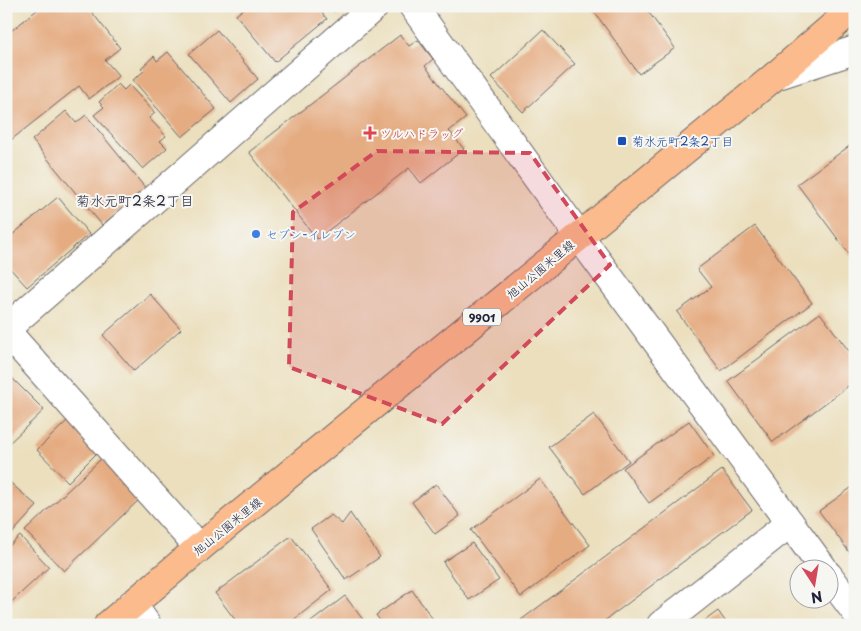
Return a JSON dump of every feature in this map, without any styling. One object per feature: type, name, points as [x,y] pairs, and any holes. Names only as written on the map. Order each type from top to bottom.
[{"type":"main road","name":"旭山公園米里線","points":[[108,625],[139,615],[199,548],[775,76],[855,7]]},
{"type":"street","points":[[199,548],[6,330],[375,6]]},
{"type":"street","points":[[413,6],[816,558]]},
{"type":"street","points":[[775,76],[855,50]]},
{"type":"street","points":[[661,625],[790,524]]},
{"type":"street","points":[[838,589],[855,611]]},
{"type":"highlighted area","points":[[377,151],[530,153],[610,265],[442,424],[289,367],[293,212]]},
{"type":"building","points":[[42,6],[87,6],[120,48],[105,60],[119,76],[89,99],[79,86],[6,144],[6,35]]},
{"type":"building","points":[[247,6],[316,6],[327,19],[275,62],[236,15]]},
{"type":"building","points":[[329,6],[341,6],[334,12]]},
{"type":"building","points":[[590,6],[644,6],[675,48],[639,74]]},
{"type":"building","points":[[217,30],[258,79],[231,103],[189,54]]},
{"type":"building","points":[[543,30],[575,64],[523,112],[491,78]]},
{"type":"building","points":[[400,35],[409,46],[418,40],[433,59],[425,66],[466,118],[449,131],[464,149],[421,183],[409,168],[317,239],[249,152]]},
{"type":"building","points":[[168,52],[216,109],[182,137],[133,80],[144,71],[141,68],[154,56],[157,61]]},
{"type":"building","points":[[118,84],[124,90],[129,85],[155,113],[149,118],[166,136],[160,141],[167,148],[143,169],[94,115],[104,107],[99,102]]},
{"type":"building","points":[[66,111],[76,123],[86,115],[146,189],[102,225],[32,140]]},
{"type":"building","points":[[855,142],[855,262],[797,184]]},
{"type":"building","points":[[58,197],[89,234],[27,287],[6,264],[6,240]]},
{"type":"building","points":[[755,226],[812,303],[721,371],[677,312],[711,287],[697,269]]},
{"type":"building","points":[[150,294],[181,329],[134,371],[103,335]]},
{"type":"building","points":[[820,313],[855,359],[855,381],[773,442],[728,381]]},
{"type":"building","points":[[9,375],[44,410],[6,446],[6,378]]},
{"type":"building","points":[[594,414],[629,461],[585,494],[549,447]]},
{"type":"building","points":[[68,420],[99,451],[68,482],[37,450]]},
{"type":"building","points":[[689,421],[714,456],[649,503],[623,468]]},
{"type":"building","points":[[102,458],[141,498],[64,571],[25,531]]},
{"type":"building","points":[[722,470],[752,510],[599,625],[524,625],[521,620]]},
{"type":"building","points":[[6,479],[37,506],[6,540]]},
{"type":"building","points":[[540,479],[590,545],[521,597],[471,530]]},
{"type":"building","points":[[436,484],[460,516],[435,534],[412,502]]},
{"type":"building","points":[[855,485],[855,560],[819,511]]},
{"type":"building","points":[[350,513],[380,557],[346,580],[311,529],[331,515],[342,524]]},
{"type":"building","points":[[20,536],[49,567],[6,607],[6,549]]},
{"type":"building","points":[[291,536],[332,590],[287,625],[239,625],[215,593]]},
{"type":"building","points":[[472,543],[499,580],[469,600],[443,562]]},
{"type":"building","points":[[412,590],[437,625],[383,625],[376,615]]},
{"type":"building","points":[[345,596],[367,625],[307,625]]},
{"type":"building","points":[[718,611],[728,625],[699,625]]},
{"type":"place","name":"ツルハドラッグ","points":[[370,133]]},
{"type":"place","name":"菊水元町2条2丁目","points":[[622,141]]},
{"type":"place","name":"セブン-イレブン","points":[[256,234]]},
{"type":"district","name":"菊水元町2条2丁目","points":[[135,200]]}]
